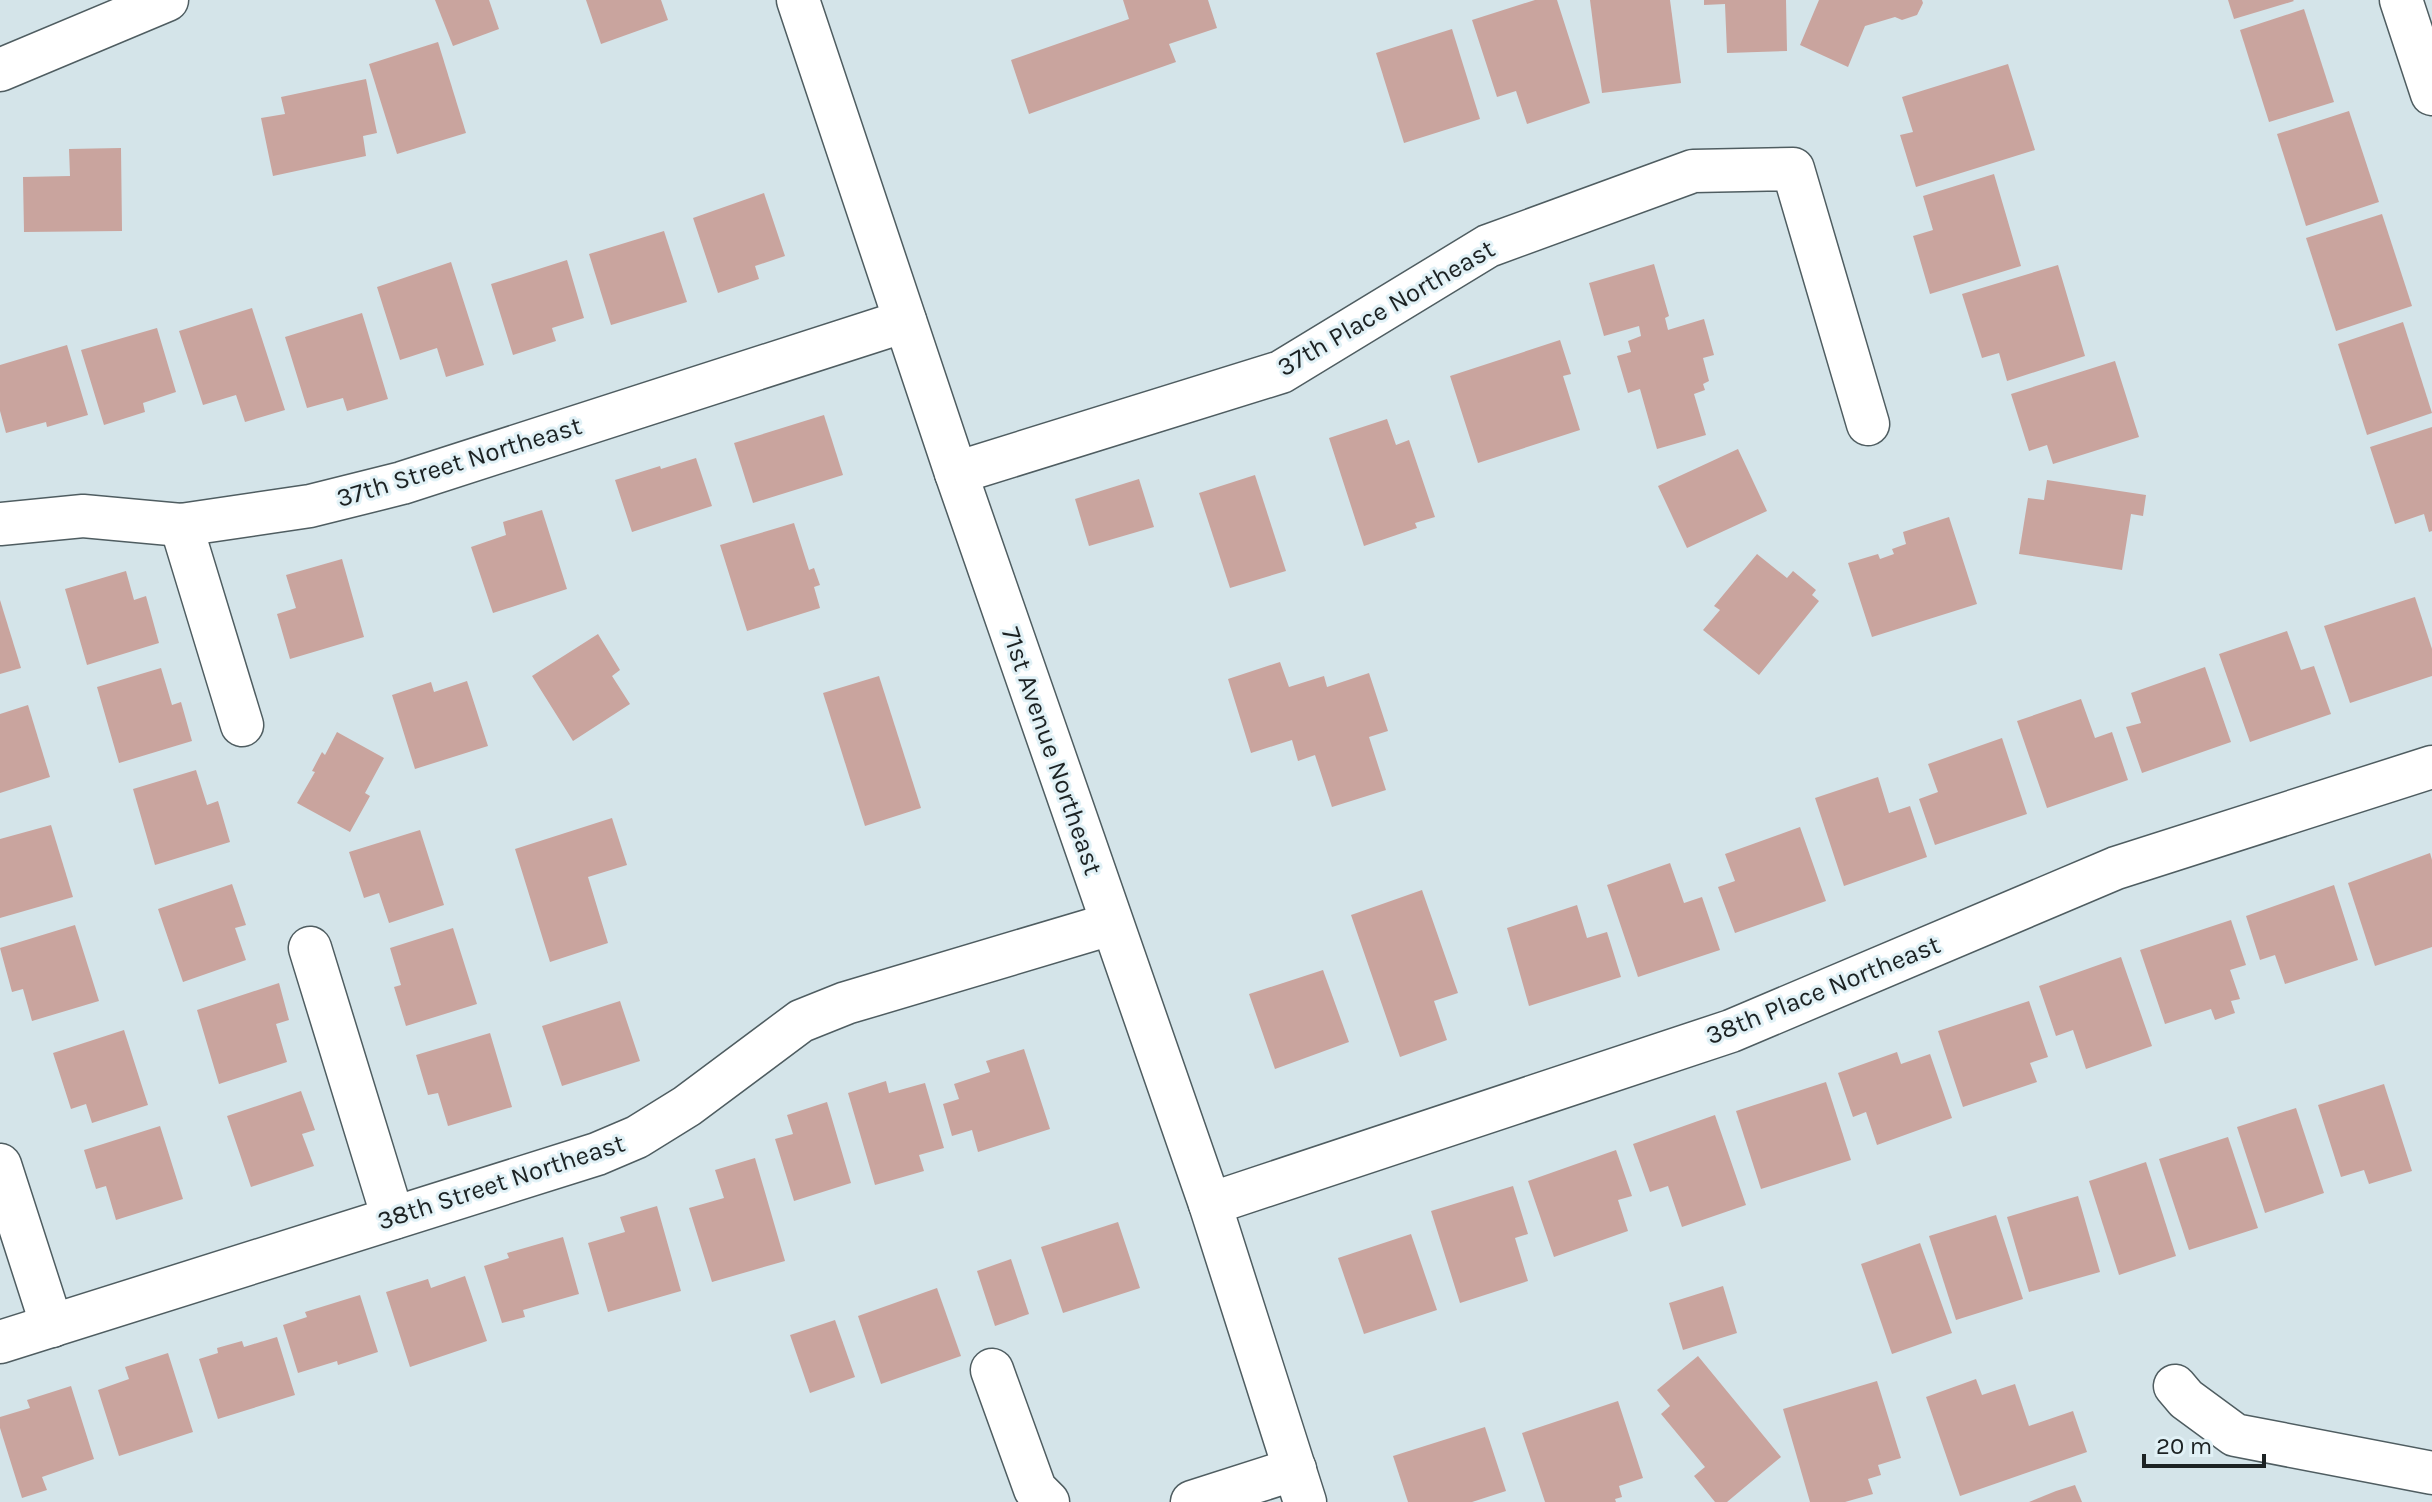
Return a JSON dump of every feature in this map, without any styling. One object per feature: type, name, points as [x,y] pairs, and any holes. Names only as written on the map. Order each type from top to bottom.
[{"type":"street","points":[[0,70],[167,0]]},
{"type":"street","name":"71st Avenue Northeast","points":[[798,0],[956,473],[1210,1204],[1300,1486]]},
{"type":"street","points":[[2401,0],[2432,94]]},
{"type":"street","name":"37th Place Northeast","points":[[956,473],[1281,372],[1488,246],[1693,171],[1793,169],[1868,424]]},
{"type":"street","name":"37th Street Northeast","points":[[0,524],[83,516],[181,525],[310,506],[402,483],[905,321]]},
{"type":"street","points":[[181,525],[242,725]]},
{"type":"street","name":"38th Place Northeast","points":[[1210,1204],[1731,1031],[2116,868],[2432,767]]},
{"type":"street","name":"38th Street Northeast","points":[[0,1342],[597,1154],[637,1137],[687,1106],[801,1021],[846,1003],[1111,924]]},
{"type":"street","points":[[310,948],[393,1218]]},
{"type":"street","points":[[0,1165],[52,1326]]},
{"type":"street","points":[[992,1370],[1035,1489],[1048,1502]]},
{"type":"street","points":[[2175,1386],[2186,1399],[2235,1435],[2432,1473]]},
{"type":"street","points":[[1192,1502],[1300,1486]]},
{"type":"building","points":[[435,0],[489,0],[499,29],[453,46]]},
{"type":"building","points":[[586,0],[661,0],[668,20],[601,44]]},
{"type":"building","points":[[1123,0],[1208,0],[1217,28],[1169,44],[1176,62],[1029,114],[1011,60],[1129,19]]},
{"type":"building","points":[[1535,0],[1557,0],[1590,103],[1527,124],[1516,91],[1497,97],[1472,20]]},
{"type":"building","points":[[1590,0],[1670,0],[1681,83],[1602,93]]},
{"type":"building","points":[[1704,0],[1786,0],[1787,51],[1727,53],[1725,4],[1704,5]]},
{"type":"building","points":[[1819,0],[1922,0],[1923,3],[1917,15],[1902,20],[1895,17],[1865,26],[1848,67],[1800,45]]},
{"type":"building","points":[[2228,0],[2293,0],[2294,1],[2234,19]]},
{"type":"building","points":[[2304,9],[2334,102],[2269,122],[2240,30]]},
{"type":"building","points":[[1452,29],[1480,119],[1404,143],[1376,53]]},
{"type":"building","points":[[438,42],[466,133],[397,154],[369,64]]},
{"type":"building","points":[[2008,64],[2035,150],[1916,187],[1900,135],[1913,132],[1902,97]]},
{"type":"building","points":[[366,79],[377,133],[363,136],[366,156],[273,176],[261,118],[285,114],[281,97]]},
{"type":"building","points":[[2349,111],[2379,202],[2306,226],[2277,134]]},
{"type":"building","points":[[121,148],[122,231],[24,232],[23,177],[70,176],[69,149]]},
{"type":"building","points":[[1994,174],[2021,266],[1930,294],[1913,236],[1933,230],[1923,196]]},
{"type":"building","points":[[764,193],[785,256],[755,266],[759,279],[718,293],[693,218]]},
{"type":"building","points":[[2382,214],[2412,306],[2336,331],[2306,238]]},
{"type":"building","points":[[664,231],[687,302],[611,325],[589,254]]},
{"type":"building","points":[[567,260],[584,318],[552,328],[556,341],[513,355],[491,284]]},
{"type":"building","points":[[451,262],[484,365],[446,377],[437,348],[400,360],[377,287]]},
{"type":"building","points":[[1654,264],[1669,316],[1665,318],[1668,330],[1704,319],[1714,355],[1703,358],[1709,381],[1703,384],[1705,390],[1694,394],[1706,435],[1657,449],[1640,389],[1628,393],[1617,356],[1631,352],[1628,341],[1641,336],[1639,326],[1604,336],[1589,283]]},
{"type":"building","points":[[2058,265],[2085,356],[2007,381],[1999,353],[1982,358],[1962,294]]},
{"type":"building","points":[[252,308],[285,410],[245,422],[236,395],[203,405],[179,331]]},
{"type":"building","points":[[362,313],[388,399],[347,411],[343,398],[307,408],[285,337]]},
{"type":"building","points":[[2403,322],[2432,413],[2367,435],[2338,344]]},
{"type":"building","points":[[157,328],[176,392],[143,403],[145,412],[104,425],[81,350]]},
{"type":"building","points":[[1560,340],[1571,374],[1563,376],[1580,430],[1478,463],[1450,376]]},
{"type":"building","points":[[67,345],[88,415],[47,427],[46,422],[6,433],[0,411],[0,365]]},
{"type":"building","points":[[2115,361],[2139,437],[2053,464],[2047,445],[2029,451],[2011,394]]},
{"type":"building","points":[[824,415],[843,475],[753,503],[734,443]]},
{"type":"building","points":[[1387,419],[1396,445],[1409,440],[1435,517],[1415,523],[1417,528],[1364,546],[1329,438]]},
{"type":"building","points":[[2432,427],[2432,531],[2429,532],[2424,514],[2395,524],[2370,447]]},
{"type":"building","points":[[1738,449],[1767,511],[1687,548],[1658,486]]},
{"type":"building","points":[[696,458],[712,506],[632,532],[615,480]]},
{"type":"building","points":[[1255,475],[1286,571],[1230,588],[1199,493]]},
{"type":"building","points":[[1139,479],[1154,527],[1089,546],[1075,499]]},
{"type":"building","points":[[2047,480],[2146,495],[2143,516],[2131,514],[2122,570],[2019,554],[2028,498],[2044,500]]},
{"type":"building","points":[[542,510],[567,589],[493,613],[471,547],[506,535],[503,522]]},
{"type":"building","points":[[1949,517],[1977,604],[1872,637],[1848,563],[1878,554],[1880,559],[1894,554],[1892,549],[1906,544],[1903,532]]},
{"type":"building","points":[[794,523],[809,570],[814,568],[820,585],[814,587],[820,608],[747,631],[720,545]]},
{"type":"building","points":[[1757,554],[1787,578],[1793,571],[1816,590],[1812,595],[1819,601],[1759,675],[1703,630],[1720,610],[1714,606]]},
{"type":"building","points":[[342,559],[364,637],[290,659],[277,614],[296,608],[286,575]]},
{"type":"building","points":[[126,571],[134,600],[146,596],[159,643],[87,665],[65,589]]},
{"type":"building","points":[[2415,597],[2432,649],[2432,676],[2350,703],[2324,626]]},
{"type":"building","points":[[0,600],[21,668],[0,674]]},
{"type":"building","points":[[2287,631],[2301,670],[2314,666],[2331,714],[2250,742],[2219,654]]},
{"type":"building","points":[[598,634],[620,670],[612,676],[630,704],[573,741],[532,676]]},
{"type":"building","points":[[1280,662],[1289,687],[1324,676],[1327,687],[1369,673],[1388,731],[1369,737],[1386,790],[1332,807],[1315,755],[1298,761],[1292,740],[1251,753],[1228,679]]},
{"type":"building","points":[[2205,667],[2231,742],[2142,773],[2126,727],[2141,723],[2131,693]]},
{"type":"building","points":[[161,668],[172,705],[181,702],[192,741],[119,763],[97,687]]},
{"type":"building","points":[[879,676],[921,808],[865,826],[823,693]]},
{"type":"building","points":[[467,681],[488,746],[415,769],[392,695],[431,682],[434,692]]},
{"type":"building","points":[[2081,699],[2095,738],[2112,732],[2128,780],[2047,808],[2017,721]]},
{"type":"building","points":[[28,705],[50,777],[0,793],[0,714]]},
{"type":"building","points":[[337,732],[384,758],[365,793],[370,796],[350,832],[297,803],[315,772],[312,771],[322,752],[325,755]]},
{"type":"building","points":[[2002,738],[2027,814],[1935,845],[1919,799],[1938,792],[1928,764]]},
{"type":"building","points":[[196,770],[207,805],[218,801],[230,842],[155,865],[133,789]]},
{"type":"building","points":[[1878,777],[1889,813],[1910,806],[1927,857],[1844,886],[1815,798]]},
{"type":"building","points":[[612,818],[627,865],[588,877],[608,943],[550,962],[515,849]]},
{"type":"building","points":[[51,825],[73,897],[0,918],[0,839]]},
{"type":"building","points":[[1800,827],[1826,901],[1735,933],[1718,887],[1735,881],[1725,854]]},
{"type":"building","points":[[420,830],[444,905],[389,923],[379,893],[364,898],[349,852]]},
{"type":"building","points":[[2430,853],[2432,947],[2375,966],[2348,883]]},
{"type":"building","points":[[1670,863],[1684,903],[1702,897],[1720,950],[1638,977],[1607,885]]},
{"type":"building","points":[[232,884],[246,925],[235,928],[246,960],[183,982],[158,909]]},
{"type":"building","points":[[2334,885],[2358,960],[2285,984],[2275,955],[2260,960],[2246,916]]},
{"type":"building","points":[[1422,890],[1458,993],[1434,1001],[1447,1040],[1400,1057],[1351,915]]},
{"type":"building","points":[[1577,905],[1587,938],[1607,932],[1621,977],[1529,1006],[1507,928]]},
{"type":"building","points":[[2231,920],[2246,965],[2230,970],[2240,999],[2231,1001],[2235,1013],[2215,1020],[2211,1009],[2165,1024],[2140,950]]},
{"type":"building","points":[[75,925],[99,1001],[32,1021],[23,989],[12,992],[0,948]]},
{"type":"building","points":[[453,928],[477,1004],[406,1026],[394,987],[401,985],[390,948]]},
{"type":"building","points":[[2121,957],[2152,1046],[2086,1069],[2073,1030],[2056,1036],[2039,986]]},
{"type":"building","points":[[1323,970],[1349,1042],[1275,1069],[1249,994]]},
{"type":"building","points":[[279,983],[289,1020],[276,1024],[287,1062],[219,1084],[197,1010]]},
{"type":"building","points":[[620,1001],[640,1061],[562,1086],[542,1026]]},
{"type":"building","points":[[2029,1001],[2048,1057],[2030,1063],[2037,1082],[1963,1107],[1938,1031]]},
{"type":"building","points":[[124,1030],[148,1105],[92,1123],[86,1104],[71,1109],[53,1053]]},
{"type":"building","points":[[490,1033],[512,1107],[448,1126],[438,1093],[428,1095],[416,1055]]},
{"type":"building","points":[[1024,1049],[1050,1129],[978,1152],[972,1130],[952,1136],[943,1104],[959,1099],[954,1084],[990,1072],[986,1061]]},
{"type":"building","points":[[1897,1052],[1901,1064],[1930,1054],[1952,1118],[1877,1145],[1866,1112],[1853,1117],[1838,1073]]},
{"type":"building","points":[[886,1081],[889,1093],[925,1083],[944,1148],[919,1155],[924,1171],[875,1185],[848,1093]]},
{"type":"building","points":[[1826,1082],[1851,1160],[1761,1189],[1736,1111]]},
{"type":"building","points":[[2384,1084],[2412,1171],[2369,1184],[2364,1170],[2341,1177],[2318,1105]]},
{"type":"building","points":[[301,1091],[315,1130],[302,1134],[314,1166],[251,1187],[227,1116]]},
{"type":"building","points":[[827,1102],[851,1183],[794,1201],[775,1139],[793,1134],[787,1115]]},
{"type":"building","points":[[2296,1108],[2324,1193],[2265,1213],[2237,1127]]},
{"type":"building","points":[[1715,1115],[1746,1205],[1682,1227],[1668,1186],[1650,1192],[1633,1144]]},
{"type":"building","points":[[160,1126],[183,1199],[116,1220],[106,1186],[96,1189],[84,1150]]},
{"type":"building","points":[[2228,1137],[2258,1228],[2189,1250],[2159,1159]]},
{"type":"building","points":[[1616,1150],[1632,1196],[1618,1200],[1628,1231],[1554,1257],[1528,1181]]},
{"type":"building","points":[[755,1158],[785,1261],[712,1282],[689,1208],[724,1198],[715,1170]]},
{"type":"building","points":[[2146,1162],[2176,1256],[2119,1275],[2089,1181]]},
{"type":"building","points":[[1513,1186],[1528,1234],[1515,1238],[1528,1281],[1460,1303],[1431,1211]]},
{"type":"building","points":[[2078,1196],[2100,1272],[2029,1292],[2007,1217]]},
{"type":"building","points":[[657,1206],[681,1291],[608,1312],[588,1243],[625,1232],[620,1217]]},
{"type":"building","points":[[1996,1215],[2023,1299],[1956,1320],[1929,1236]]},
{"type":"building","points":[[1118,1222],[1140,1288],[1063,1313],[1041,1247]]},
{"type":"building","points":[[1411,1234],[1437,1310],[1364,1334],[1338,1258]]},
{"type":"building","points":[[563,1237],[579,1294],[523,1310],[525,1317],[502,1323],[484,1266],[509,1258],[507,1253]]},
{"type":"building","points":[[1920,1243],[1952,1333],[1892,1354],[1861,1264]]},
{"type":"building","points":[[1011,1259],[1029,1314],[995,1326],[977,1271]]},
{"type":"building","points":[[465,1276],[487,1341],[410,1367],[386,1292],[428,1279],[431,1288]]},
{"type":"building","points":[[1723,1286],[1737,1333],[1683,1350],[1669,1303]]},
{"type":"building","points":[[937,1288],[961,1356],[881,1384],[858,1316]]},
{"type":"building","points":[[360,1295],[378,1352],[338,1365],[337,1361],[298,1373],[283,1325],[307,1317],[305,1312]]},
{"type":"building","points":[[835,1320],[855,1377],[810,1393],[790,1335]]},
{"type":"building","points":[[277,1337],[295,1395],[218,1419],[199,1359],[218,1353],[217,1348],[242,1341],[244,1347]]},
{"type":"building","points":[[168,1353],[193,1432],[119,1456],[98,1390],[129,1379],[125,1367]]},
{"type":"building","points":[[1698,1356],[1781,1457],[1727,1502],[1715,1502],[1694,1476],[1705,1467],[1661,1414],[1670,1406],[1657,1390]]},
{"type":"building","points":[[1976,1379],[1982,1395],[2015,1384],[2029,1426],[2073,1411],[2087,1452],[1960,1496],[1926,1397]]},
{"type":"building","points":[[1877,1381],[1901,1458],[1878,1465],[1881,1475],[1868,1479],[1873,1494],[1845,1502],[1810,1502],[1783,1409]]},
{"type":"building","points":[[71,1386],[94,1459],[42,1477],[47,1490],[22,1498],[0,1428],[0,1417],[30,1408],[27,1400]]},
{"type":"building","points":[[1618,1401],[1643,1478],[1619,1486],[1622,1497],[1615,1499],[1616,1502],[1545,1502],[1522,1433]]},
{"type":"building","points":[[1485,1427],[1506,1491],[1472,1502],[1408,1502],[1393,1456]]},
{"type":"building","points":[[2075,1485],[2082,1502],[2029,1502],[2056,1491]]}]
